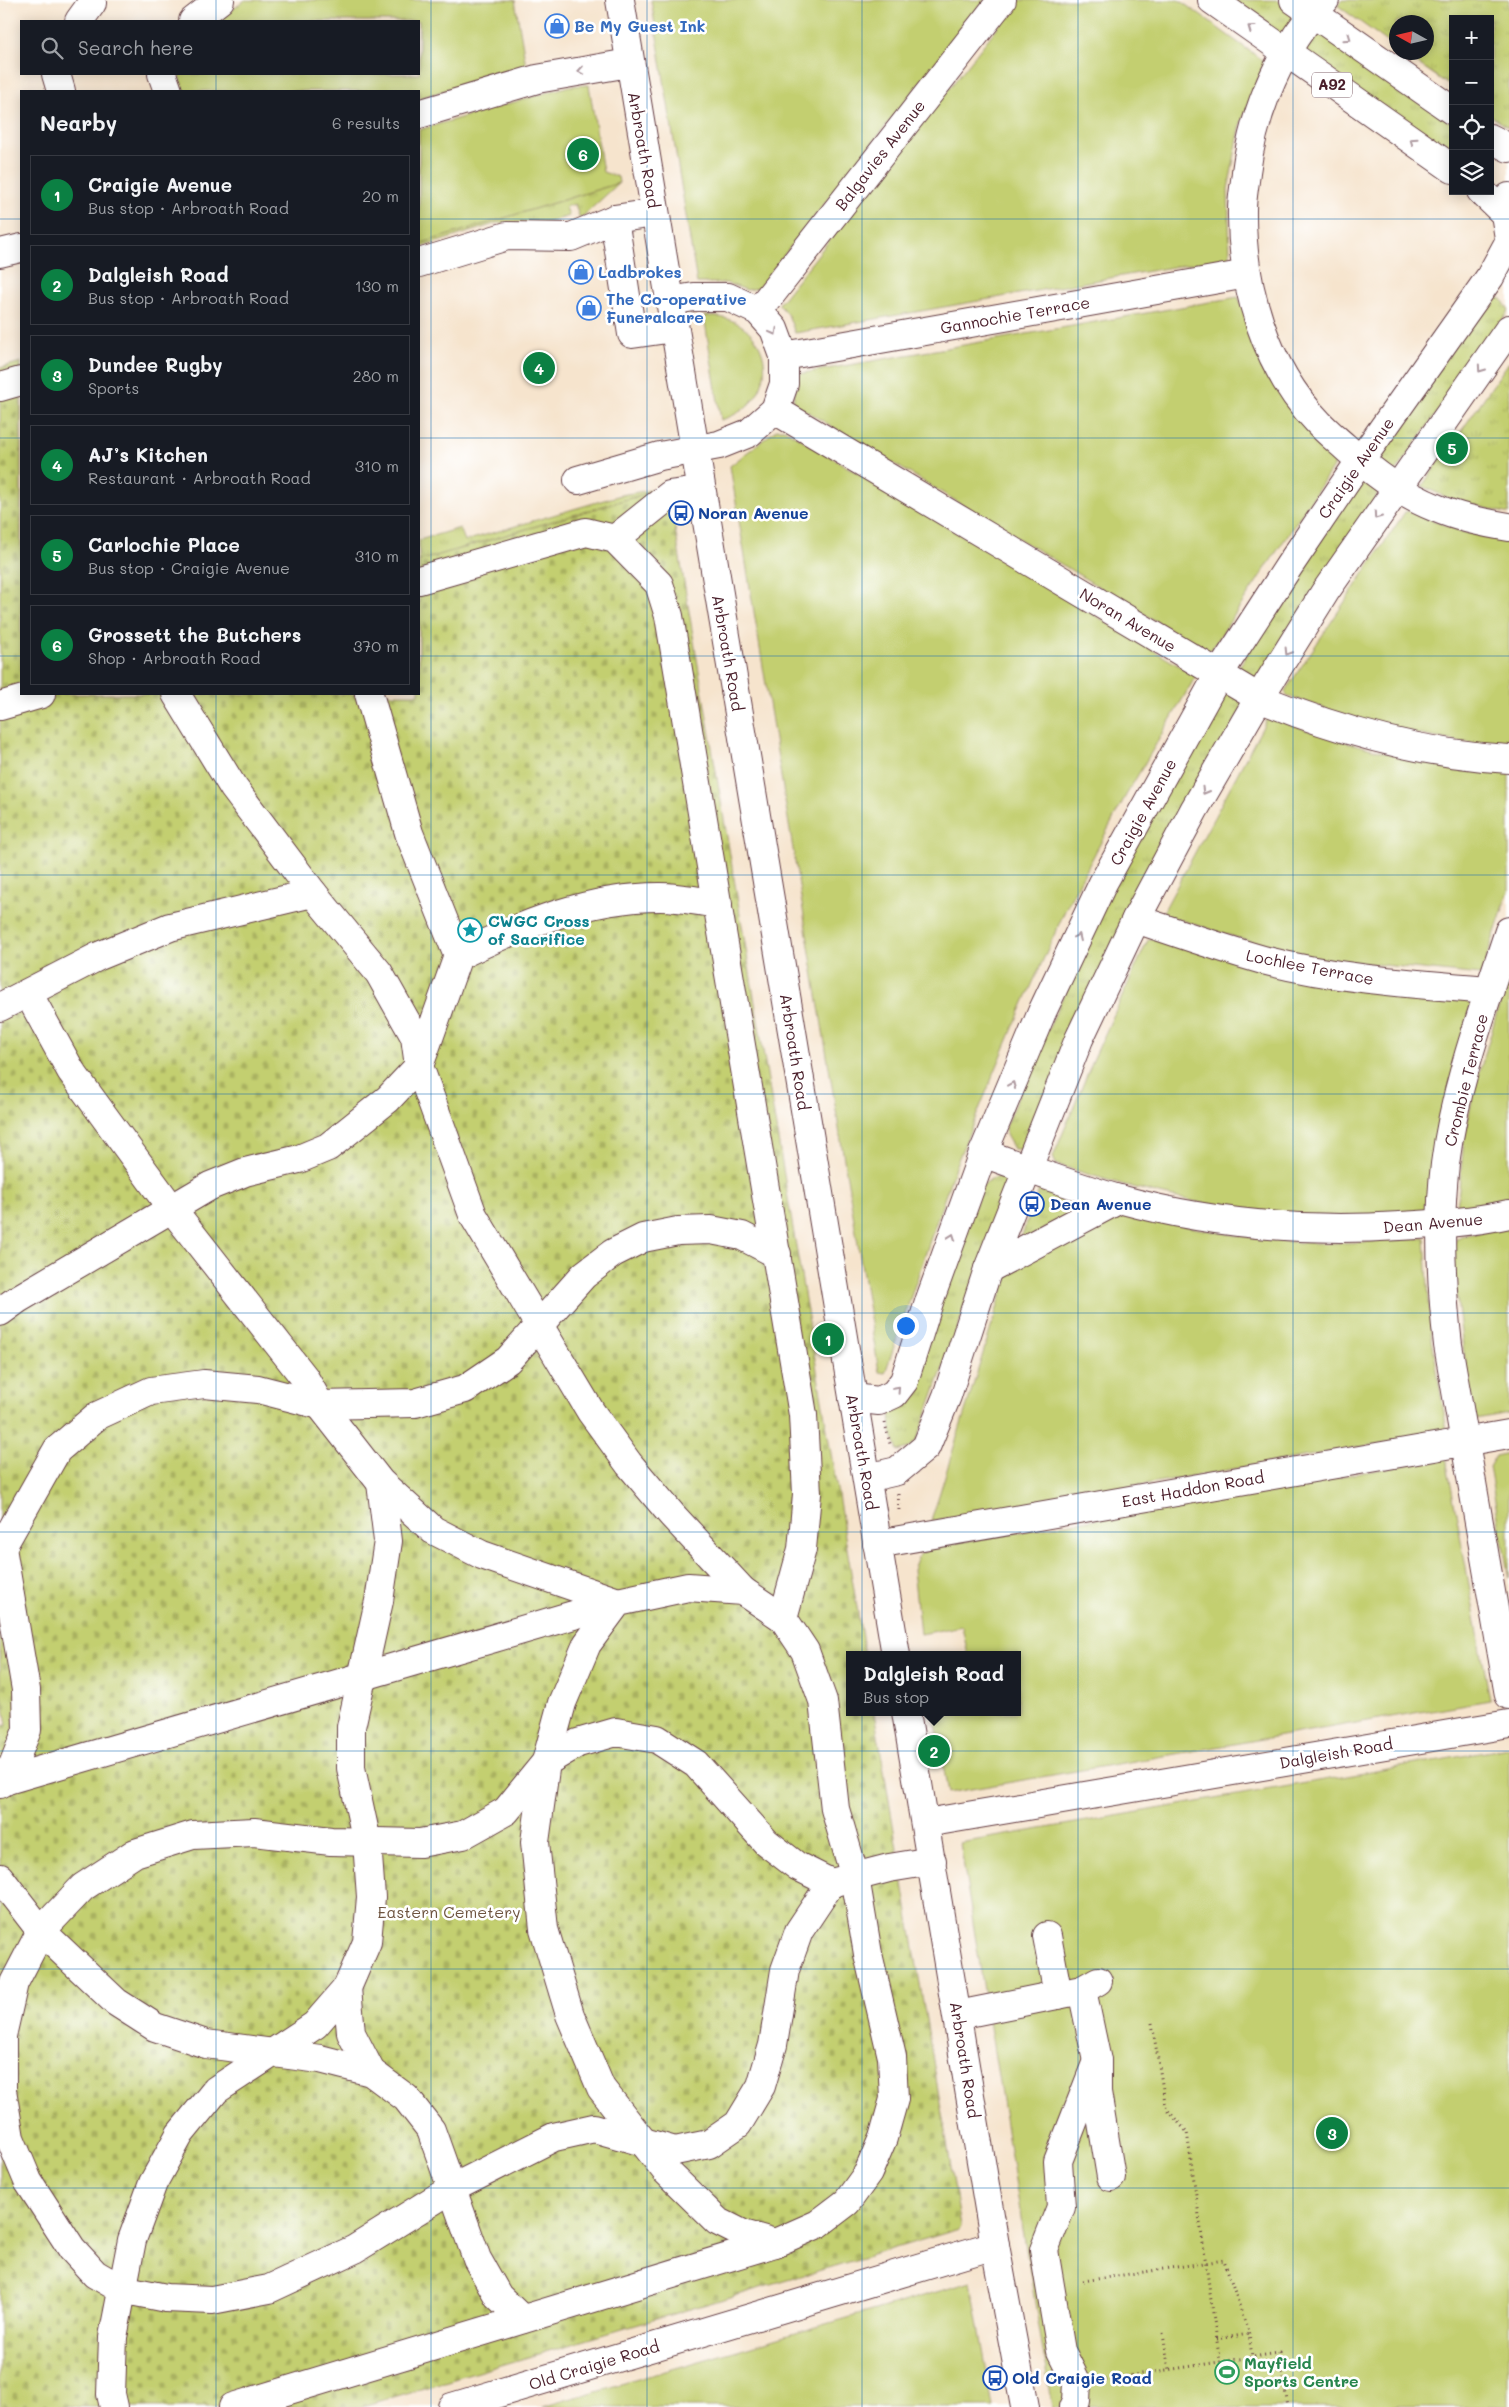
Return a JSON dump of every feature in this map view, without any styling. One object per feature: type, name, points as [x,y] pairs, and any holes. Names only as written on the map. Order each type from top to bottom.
[{"type":"main road","points":[[80,20],[92,4],[92,0]]},
{"type":"main road","points":[[194,20],[220,0]]},
{"type":"main road","name":"Arbroath Road","points":[[620,0],[629,64],[895,1651]]},
{"type":"main road","name":"Balgavies Avenue","points":[[758,311],[1002,0]]},
{"type":"main road","name":"A92","points":[[1212,0],[1449,166]]},
{"type":"main road","points":[[1449,108],[1311,4],[1262,100],[1248,154],[1242,209],[1246,274],[1261,327],[1283,375],[1317,421],[1360,461],[1397,487],[1436,508],[1471,520],[1509,528]]},
{"type":"main road","points":[[420,114],[537,78],[629,64]]},
{"type":"main road","points":[[56,75],[60,90]]},
{"type":"main road","points":[[162,75],[168,90]]},
{"type":"main road","points":[[1494,140],[1509,148]]},
{"type":"main road","points":[[1485,195],[1508,216]]},
{"type":"main road","points":[[420,263],[507,236],[571,237],[614,219],[655,213]]},
{"type":"main road","points":[[614,219],[632,334],[674,328]]},
{"type":"main road","name":"Craigie Avenue","points":[[853,1398],[879,1401],[894,1394],[904,1381],[930,1300],[983,1153],[1042,1012],[1103,883],[1219,674],[1360,461],[1490,276],[1509,242]]},
{"type":"main road","points":[[0,253],[20,248]]},
{"type":"main road","name":"Gannochie Terrace","points":[[784,356],[1246,274]]},
{"type":"main road","points":[[578,480],[660,456],[719,445],[749,433],[775,410],[784,384],[784,356],[774,329],[758,311],[728,297],[694,296],[670,301]]},
{"type":"main road","points":[[867,1478],[897,1471],[926,1447],[948,1396],[988,1268],[1026,1168],[1079,1039],[1136,918],[1194,810],[1259,698],[1325,592],[1509,329]]},
{"type":"main road","points":[[0,387],[20,381]]},
{"type":"main road","name":"Noran Avenue","points":[[775,410],[1259,698],[1305,717],[1369,737],[1432,750],[1509,759]]},
{"type":"main road","points":[[615,539],[670,495],[701,491]]},
{"type":"main road","points":[[420,580],[586,532],[615,539],[659,584],[669,616],[803,1415],[807,1494],[802,1549],[784,1618]]},
{"type":"main road","points":[[0,706],[37,695]]},
{"type":"main road","points":[[177,695],[233,787],[313,893],[379,973],[415,1037],[419,1066],[473,1215],[591,1412],[672,1515],[743,1591],[784,1618],[805,1651],[823,1701],[843,1880],[868,1954],[892,2056],[894,2099],[883,2138],[868,2173],[847,2202],[818,2224],[775,2243],[233,2407]]},
{"type":"main road","points":[[0,1312],[18,1299],[210,1186],[245,1172],[299,1159],[328,1147],[388,1099],[419,1066],[458,956],[409,833],[369,695]]},
{"type":"main road","points":[[0,1007],[99,956],[170,927],[313,893]]},
{"type":"main road","points":[[458,956],[506,932],[560,913],[612,901],[661,897],[718,904]]},
{"type":"main road","name":"Lochlee Terrace","points":[[1136,918],[1264,960],[1317,971],[1402,984],[1490,990]]},
{"type":"main road","name":"Crombie Terrace","points":[[1509,931],[1468,1057],[1455,1111],[1446,1164],[1442,1224],[1442,1290],[1448,1345],[1509,1695]]},
{"type":"main road","points":[[28,992],[71,1071],[172,1209],[304,1378],[320,1405],[381,1483],[433,1530],[482,1556],[618,1602]]},
{"type":"main road","name":"Dean Avenue","points":[[983,1153],[1120,1199],[1206,1217],[1275,1227],[1347,1230],[1442,1224],[1509,1214]]},
{"type":"main road","points":[[988,1268],[1120,1199]]},
{"type":"main road","points":[[3,1782],[27,1730],[26,1690],[1,1541],[57,1450],[97,1416],[150,1391],[204,1384],[258,1389],[320,1405],[415,1403],[465,1389],[508,1360],[584,1275],[613,1253],[643,1238],[678,1231],[711,1230],[742,1236],[776,1254]]},
{"type":"main road","name":"East Haddon Road","points":[[877,1544],[1509,1434]]},
{"type":"main road","points":[[114,2407],[111,2394],[113,2337],[121,2289],[132,2240],[153,2183],[180,2134],[216,2090],[315,2025],[347,1988],[366,1942],[371,1897],[367,1842],[351,1768],[351,1727],[379,1601],[388,1540],[381,1483]]},
{"type":"main road","points":[[3,1782],[618,1602],[688,1587],[743,1591]]},
{"type":"main road","points":[[618,1602],[587,1644],[562,1703],[546,1762],[535,1842],[544,1929],[570,2015],[601,2088],[666,2171],[718,2221],[743,2234],[775,2243]]},
{"type":"main road","name":"Arbroath Road","points":[[907,1716],[995,2245],[1025,2407]]},
{"type":"main road","name":"Dalgleish Road","points":[[926,1823],[1509,1724]]},
{"type":"main road","points":[[0,1972],[83,1887],[135,1853],[193,1835],[254,1832],[331,1840],[420,1843],[463,1834],[506,1811],[546,1762],[578,1743],[616,1732],[657,1739],[696,1764],[766,1842],[797,1866],[843,1880],[889,1868],[932,1860]]},
{"type":"main road","points":[[0,1878],[41,1932],[116,2002],[156,2027],[206,2044],[320,2058],[371,2072],[406,2098],[431,2130],[477,2258],[498,2296],[522,2319]]},
{"type":"main road","points":[[41,1932],[14,1983],[2,2036],[2,2090],[10,2138],[28,2180],[72,2249],[95,2274],[121,2289],[166,2298],[212,2300],[269,2289],[356,2249],[453,2188],[554,2137],[594,2128],[675,2151],[709,2144],[738,2124],[763,2078],[773,2045],[785,1970],[799,1931],[843,1880]]},
{"type":"main road","points":[[1047,1936],[1079,1989],[1097,2061],[1097,2092],[1111,2177]]},
{"type":"main road","points":[[347,1988],[351,2033],[371,2072]]},
{"type":"main road","points":[[958,2015],[1079,1989]]},
{"type":"main road","points":[[1075,2395],[1061,2350],[1044,2250],[1061,2207],[1058,2161],[1097,2061]]},
{"type":"main road","name":"Old Craigie Road","points":[[452,2407],[995,2245]]},
{"type":"path","points":[[1152,2023],[1166,2108],[1187,2132],[1220,2362]]},
{"type":"path","points":[[1083,2281],[1224,2260],[1248,2334],[1252,2357]]},
{"type":"path","points":[[1163,2334],[1169,2370]]},
{"type":"path","points":[[1217,2339],[1248,2334]]},
{"type":"path","points":[[1075,2395],[1169,2370],[1279,2353],[1288,2407]]},
{"type":"green space","points":[[245,0],[515,0],[526,66],[420,98],[420,90],[184,90],[179,75],[420,75],[420,20],[219,20]]},
{"type":"green space","points":[[651,0],[985,0],[758,288],[747,290],[726,283],[697,283]]},
{"type":"green space","points":[[1019,0],[1179,0],[1265,62],[1241,123],[1228,189],[1230,257],[795,333],[789,317],[779,304]]},
{"type":"green space","points":[[1230,0],[1277,0],[1300,16],[1285,40]]},
{"type":"green space","points":[[1342,0],[1509,0],[1509,128],[1494,118],[1494,15],[1449,15],[1449,85],[1413,60],[1434,60],[1434,15],[1389,15],[1389,43],[1337,5]]},
{"type":"green space","points":[[1314,27],[1449,121],[1449,155],[1298,50]]},
{"type":"green space","points":[[589,85],[603,172],[618,177],[619,183],[420,244],[420,130],[569,86]]},
{"type":"green space","points":[[619,183],[580,219],[575,204],[566,207],[569,216],[546,223],[497,223],[420,248],[420,244]]},
{"type":"green space","points":[[1489,295],[1502,299],[1509,311],[1395,472],[1376,462]]},
{"type":"green space","points":[[1238,297],[1294,411],[1337,461],[1209,653],[793,403],[798,374]]},
{"type":"green space","points":[[704,316],[728,319],[746,329],[758,343],[764,360],[764,378],[756,395],[742,410],[721,420]]},
{"type":"green space","name":"Eastern Cemetery","points":[[20,362],[20,695],[420,695],[420,561],[668,487],[864,1651],[846,1651],[846,1716],[875,1716],[961,2226],[959,2229],[360,2407],[0,2407],[0,1726],[7,1725],[0,1682],[0,368]]},
{"type":"green space","points":[[1509,362],[1509,514],[1450,499],[1422,486],[1445,453],[1450,456],[1459,443],[1455,440]]},
{"type":"green space","points":[[777,429],[784,429],[1196,676],[1125,797],[1067,906],[1018,1016],[955,1167],[885,1373],[879,1372],[730,466]]},
{"type":"green space","points":[[1362,476],[1382,487],[1256,684],[1235,673]]},
{"type":"green space","points":[[668,487],[420,561],[420,540],[460,528],[465,541],[621,495]]},
{"type":"green space","points":[[1410,511],[1462,532],[1509,540],[1509,746],[1461,742],[1393,730],[1287,696],[1285,691],[1405,512]]},
{"type":"green space","points":[[1222,690],[1244,703],[1023,1149],[1014,1149],[1006,1135],[1006,1124],[1112,887]]},
{"type":"green space","points":[[1268,717],[1357,745],[1417,760],[1509,772],[1509,890],[1481,975],[1325,959],[1267,947],[1162,914]]},
{"type":"green space","points":[[1154,938],[1467,1000],[1471,1003],[1429,1209],[1426,1212],[1378,1215],[1313,1216],[1235,1209],[1145,1190],[1056,1164],[1053,1157],[1094,1058],[1148,940]]},
{"type":"green space","points":[[1509,971],[1509,1199],[1457,1208],[1464,1141],[1473,1095]]},
{"type":"green space","points":[[1003,1176],[1010,1182],[917,1440],[909,1448],[898,1451],[891,1432],[890,1410],[909,1398],[938,1303],[983,1185],[991,1179]]},
{"type":"green space","points":[[1042,1182],[1099,1200],[1019,1243]]},
{"type":"green space","points":[[1127,1214],[1223,1233],[1281,1241],[1335,1243],[1425,1238],[1431,1333],[1447,1432],[931,1521],[1008,1273],[1116,1215]]},
{"type":"green space","points":[[1509,1227],[1509,1413],[1476,1419],[1461,1332],[1453,1245],[1456,1239],[1461,1236]]},
{"type":"green space","points":[[1509,1453],[1509,1578],[1489,1467],[1495,1456]]},
{"type":"green space","points":[[1446,1458],[1490,1700],[948,1793],[935,1716],[1021,1716],[1021,1651],[967,1651],[962,1626],[920,1634],[913,1570],[919,1555],[934,1547]]},
{"type":"green space","points":[[1509,1748],[1509,2407],[1052,2407],[960,1843]]},
{"type":"green space","points":[[971,2282],[993,2407],[542,2407]]},
{"type":"place","name":"Be My Guest Ink","points":[[557,26]]},
{"type":"place","name":"Grossett the Butchers","points":[[583,154]]},
{"type":"place","name":"Ladbrokes","points":[[581,272]]},
{"type":"place","name":"The Co-operative Funeralcare","points":[[589,308]]},
{"type":"place","name":"AJ’s Kitchen","points":[[539,368]]},
{"type":"place","name":"Carlochie Place","points":[[1452,448]]},
{"type":"place","name":"Noran Avenue","points":[[681,513]]},
{"type":"place","name":"CWGC Cross of Sacrifice","points":[[470,930]]},
{"type":"place","name":"Dean Avenue","points":[[1032,1204]]},
{"type":"place","name":"Craigie Avenue","points":[[828,1339]]},
{"type":"place","name":"Dalgleish Road","points":[[934,1751]]},
{"type":"place","name":"Dundee Rugby","points":[[1332,2133]]},
{"type":"place","name":"Mayfield Sports Centre","points":[[1227,2372]]},
{"type":"place","name":"Old Craigie Road","points":[[995,2378]]}]
